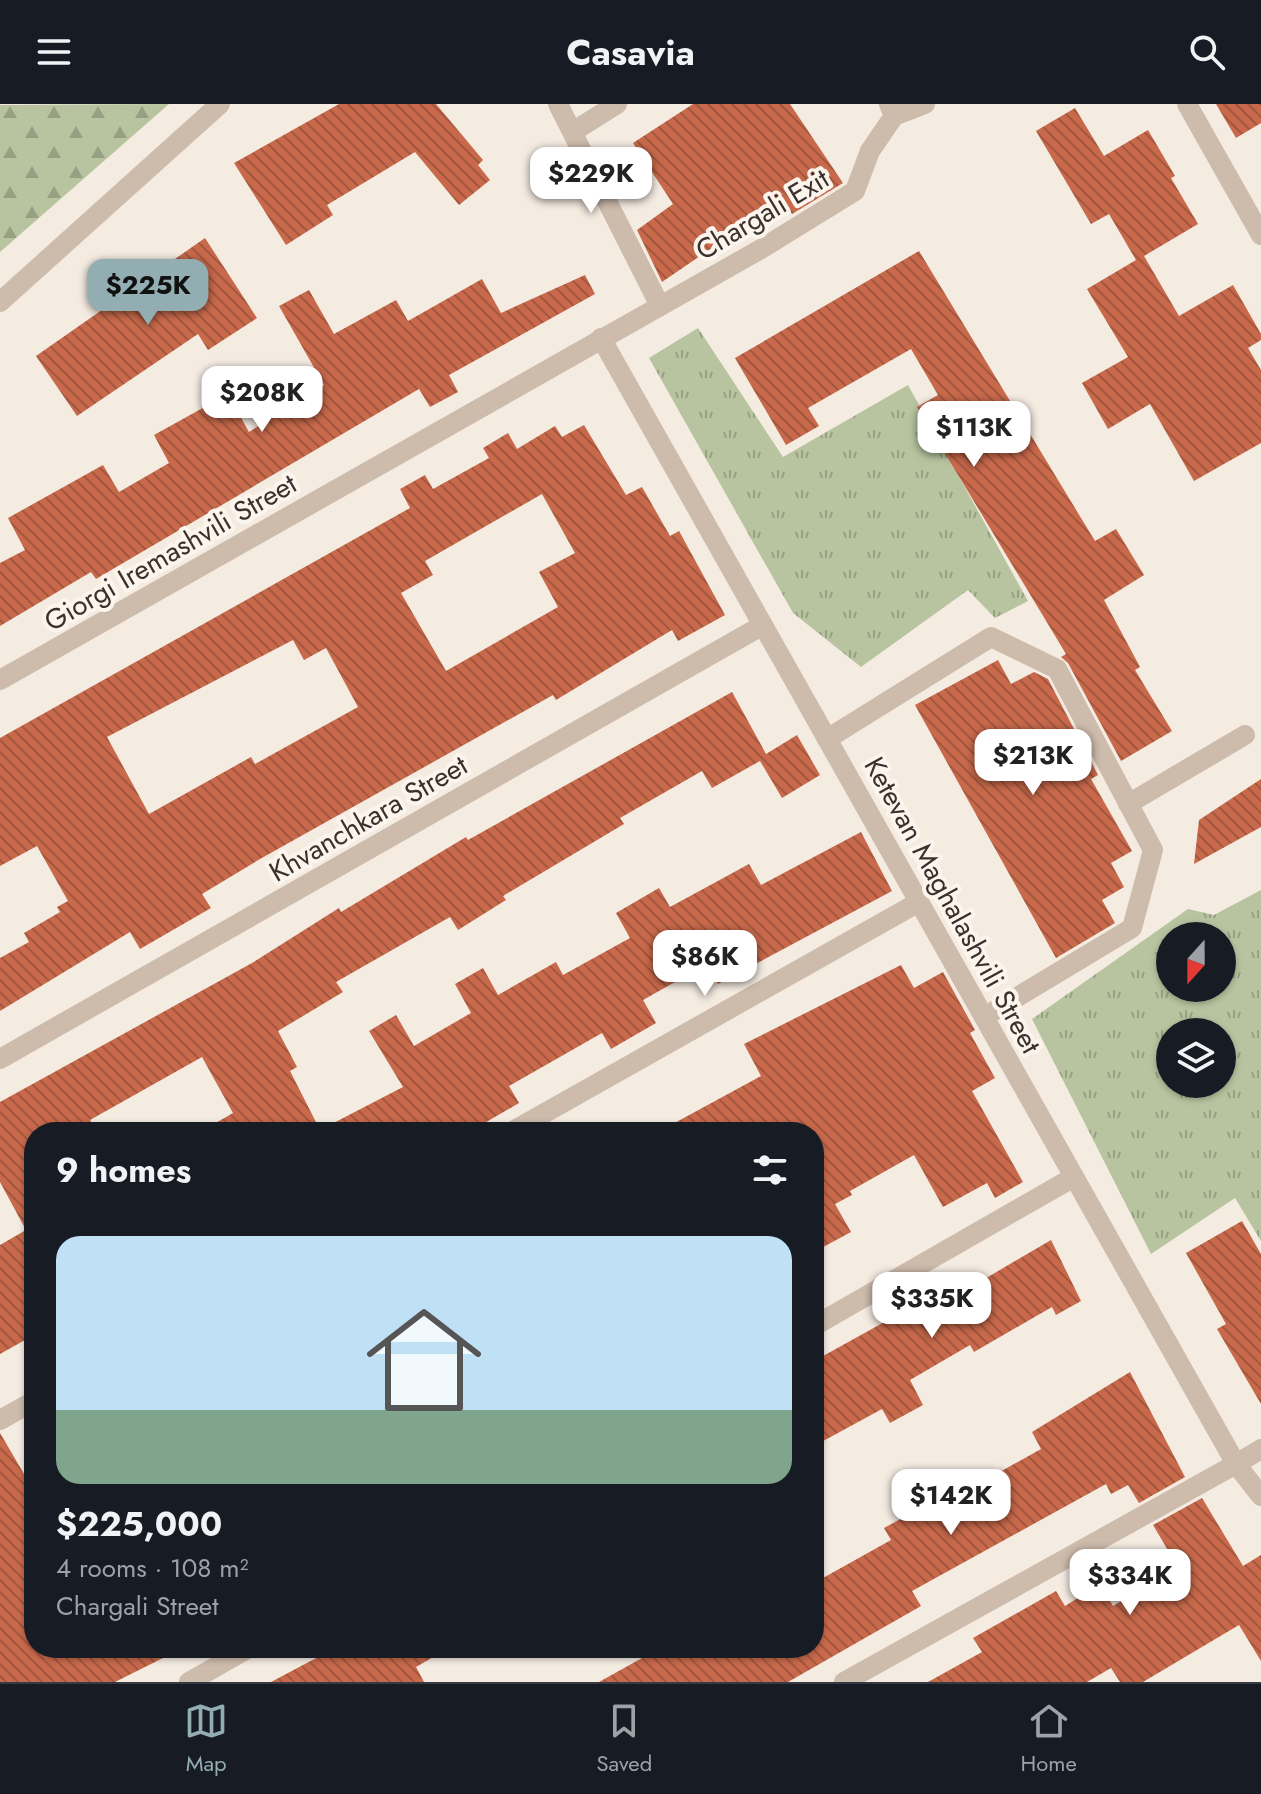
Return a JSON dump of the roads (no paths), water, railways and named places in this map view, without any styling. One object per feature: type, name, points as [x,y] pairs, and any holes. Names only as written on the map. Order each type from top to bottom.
[{"type":"street","points":[[0,302],[220,104]]},
{"type":"street","points":[[558,104],[660,306]]},
{"type":"street","points":[[574,131],[617,104]]},
{"type":"street","points":[[892,110],[925,104]]},
{"type":"street","points":[[1187,104],[1261,235]]},
{"type":"street","name":"Chargali Exit","points":[[660,306],[855,191],[870,151],[892,110]]},
{"type":"street","name":"Giorgi Iremashvili Street","points":[[0,680],[660,306]]},
{"type":"street","name":"Ketevan Maghalashvili Street","points":[[601,338],[1236,1464],[1261,1496]]},
{"type":"street","name":"Khvanchkara Street","points":[[0,1059],[763,625]]},
{"type":"street","points":[[827,739],[991,637],[1057,669],[1153,850],[1132,928],[984,1017]]},
{"type":"street","points":[[1128,804],[1245,735]]},
{"type":"street","points":[[529,1122],[919,902]]},
{"type":"street","points":[[824,1320],[1074,1177]]},
{"type":"street","points":[[0,1420],[24,1407]]},
{"type":"street","points":[[844,1682],[1261,1449]]},
{"type":"street","points":[[189,1682],[231,1658]]}]
